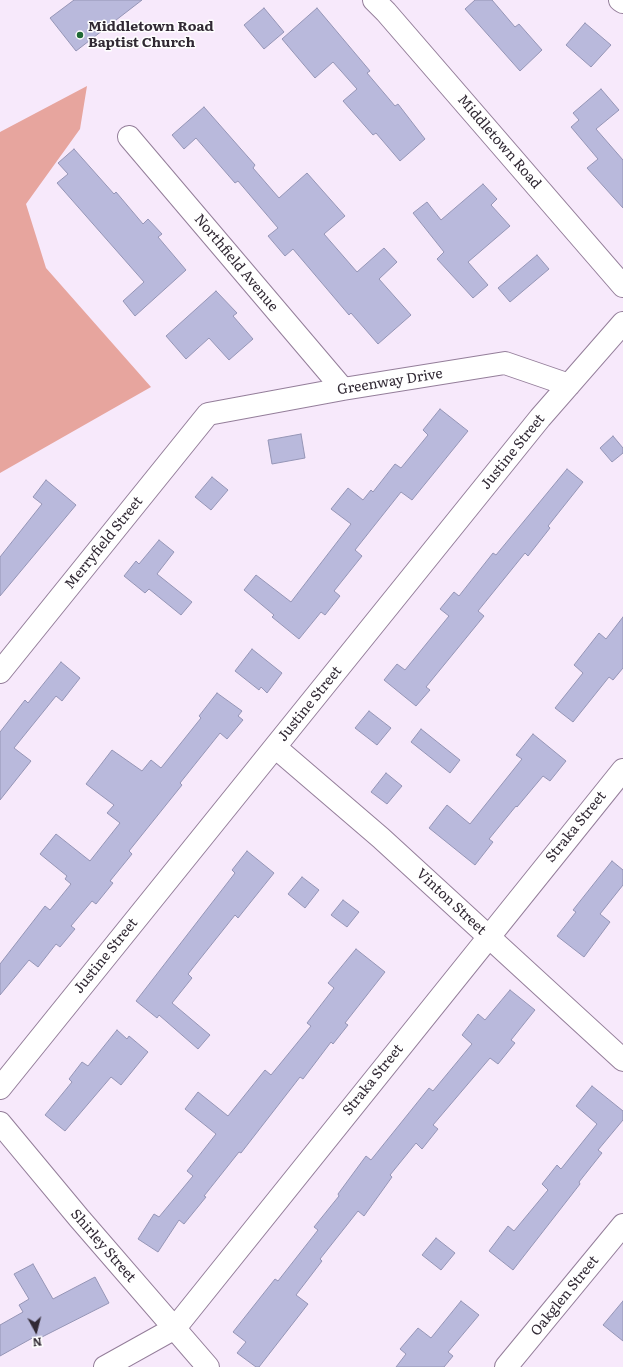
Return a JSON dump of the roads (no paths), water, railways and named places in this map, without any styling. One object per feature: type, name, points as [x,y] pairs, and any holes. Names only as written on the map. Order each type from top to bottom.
[{"type":"street","name":"Middletown Road","points":[[374,0],[623,286]]},
{"type":"street","name":"Northfield Avenue","points":[[129,137],[343,389]]},
{"type":"street","name":"Justine Street","points":[[0,1088],[535,424],[623,323]]},
{"type":"street","name":"Greenway Drive","points":[[208,414],[343,389],[505,363],[569,385]]},
{"type":"street","name":"Merryfield Street","points":[[0,672],[208,414]]},
{"type":"street","name":"Vinton Street","points":[[275,747],[381,838],[623,1060]]},
{"type":"street","name":"Straka Street","points":[[105,1367],[176,1328],[488,936],[623,770]]},
{"type":"street","name":"Shirley Street","points":[[0,1123],[79,1218],[176,1328],[208,1367]]},
{"type":"street","name":"Oakglen Street","points":[[506,1367],[623,1225]]},
{"type":"place","name":"Middletown Road Baptist Church","points":[[80,35]]}]
